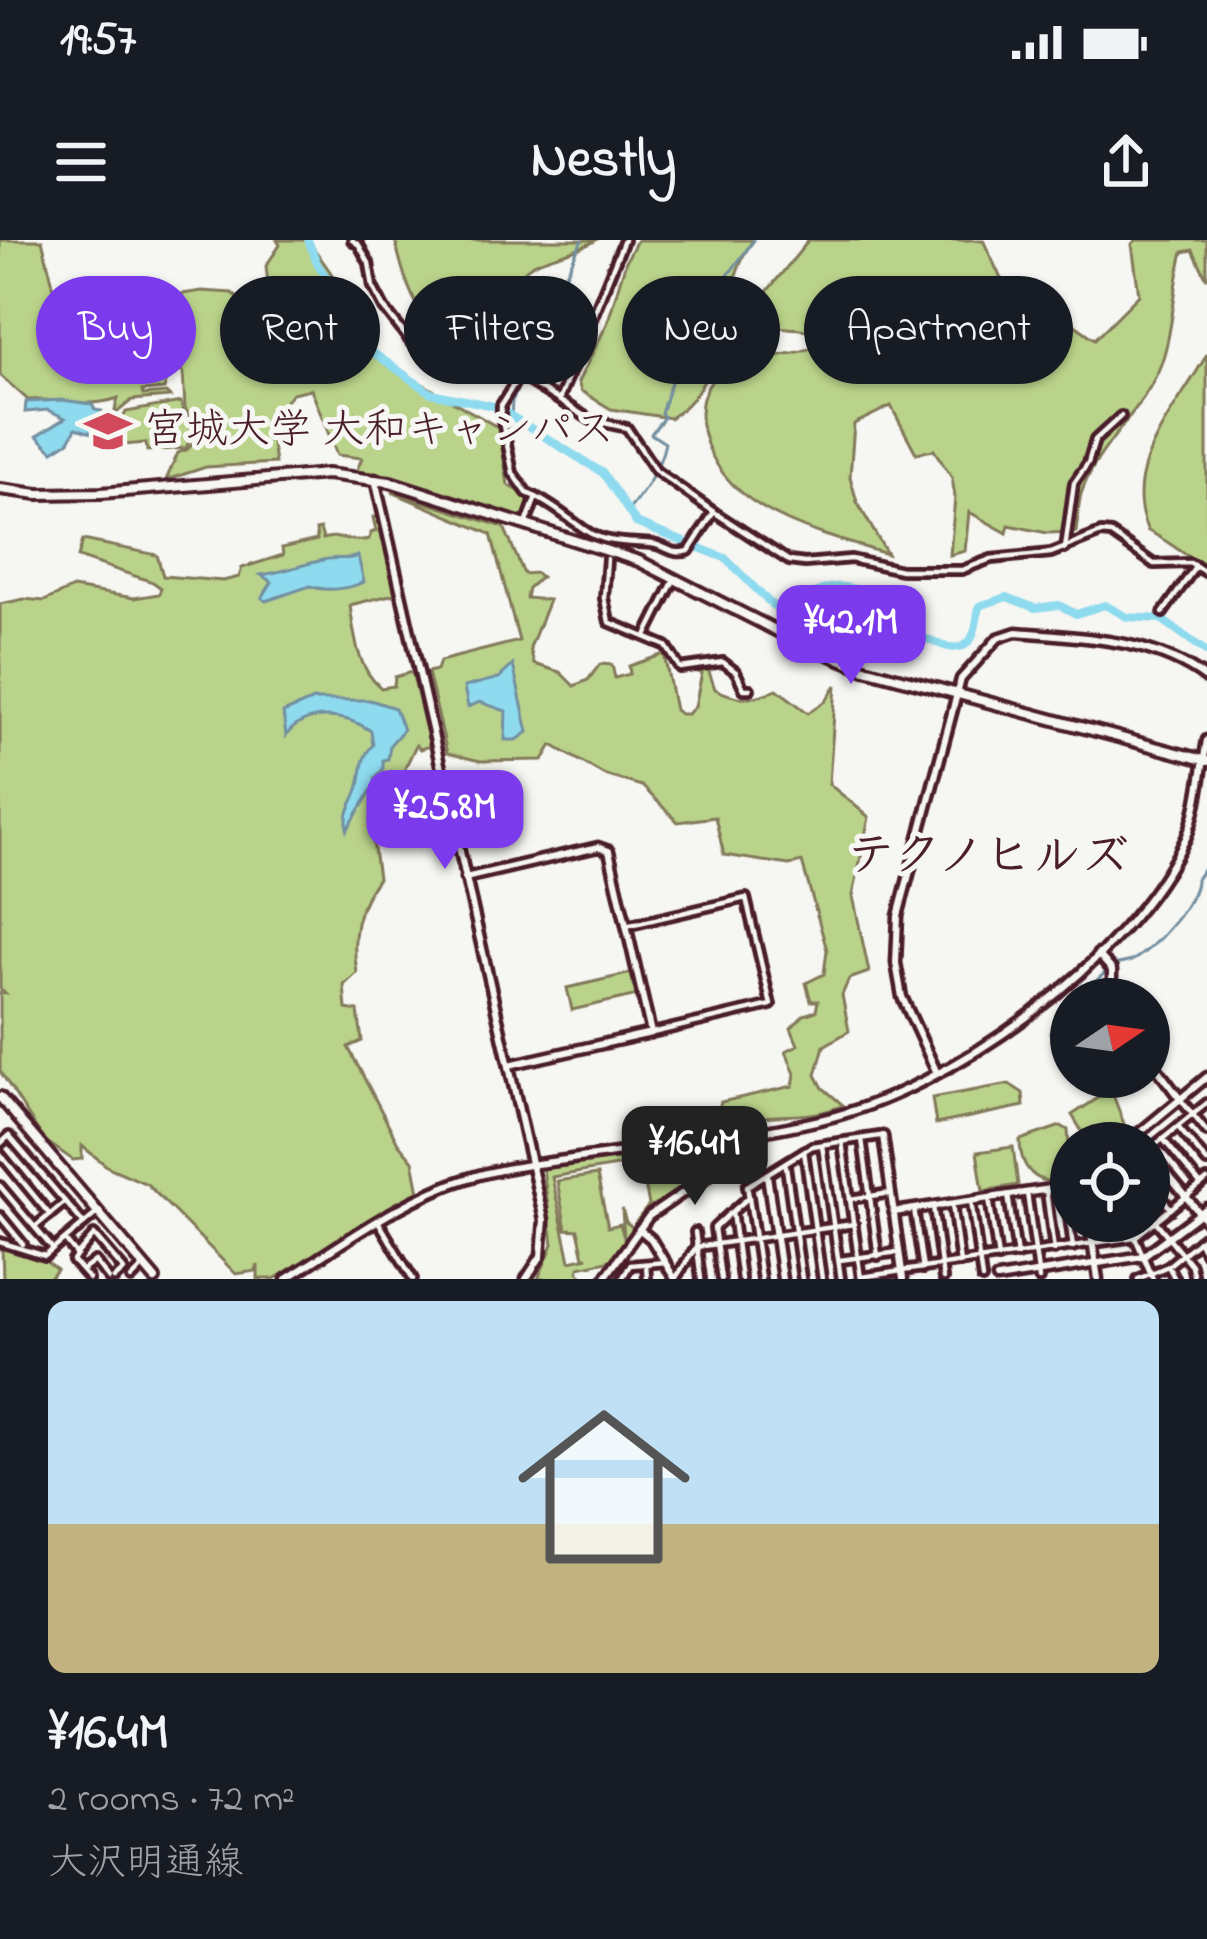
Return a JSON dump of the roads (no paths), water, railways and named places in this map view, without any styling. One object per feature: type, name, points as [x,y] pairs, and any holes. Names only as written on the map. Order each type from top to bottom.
[{"type":"main road","points":[[0,491],[55,494],[311,475],[376,482],[526,524],[664,572],[799,642],[956,698]]},
{"type":"main road","points":[[376,482],[616,558],[811,652],[956,698],[1205,763]]},
{"type":"main road","points":[[0,1100],[152,1279]]},
{"type":"main road","points":[[96,1215],[152,1279]]},
{"type":"street","points":[[352,240],[369,263],[373,287],[384,308],[404,334]]},
{"type":"street","points":[[559,400],[624,240]]},
{"type":"street","points":[[514,384],[500,412],[513,472],[527,493],[612,543],[655,544],[679,554],[692,548],[714,512]]},
{"type":"street","points":[[532,384],[591,420],[632,431],[656,471],[788,561],[851,559],[901,570],[962,571],[992,559],[1065,549],[1101,532],[1154,564],[1196,566],[1207,573]]},
{"type":"street","points":[[1065,549],[1074,483],[1088,463],[1095,440],[1121,416]]},
{"type":"street","points":[[376,482],[533,1165],[545,1233],[541,1256],[529,1279]]},
{"type":"street","points":[[526,524],[536,497]]},
{"type":"street","points":[[607,560],[606,619],[613,626],[666,646],[680,668],[723,662],[736,672],[744,689],[750,689]]},
{"type":"street","points":[[1163,613],[1196,566]]},
{"type":"street","points":[[645,638],[673,582]]},
{"type":"street","points":[[938,1073],[902,997],[896,930],[964,673],[998,638],[1010,633],[1139,646],[1207,679]]},
{"type":"street","points":[[286,1279],[423,1196],[469,1178],[747,1134],[850,1112],[938,1073],[1027,1017],[1098,954],[1149,896],[1191,823],[1207,740]]},
{"type":"street","points":[[466,878],[605,847],[651,1033]]},
{"type":"street","points":[[509,1065],[771,1005],[746,898],[626,926]]},
{"type":"street","points":[[1098,954],[1112,970],[1112,978]]},
{"type":"street","points":[[1156,1122],[1207,1077]]},
{"type":"street","points":[[1170,1086],[1207,1132]]},
{"type":"street","points":[[1170,1133],[1207,1103]]},
{"type":"street","points":[[1178,1126],[1207,1162]]},
{"type":"street","points":[[604,1279],[649,1216],[742,1152],[747,1134]]},
{"type":"street","points":[[0,1144],[9,1136],[84,1224]]},
{"type":"street","points":[[760,1279],[747,1186],[804,1151],[883,1136],[903,1275]]},
{"type":"street","points":[[862,1139],[878,1256]]},
{"type":"street","points":[[842,1142],[861,1278],[1109,1242]]},
{"type":"street","points":[[822,1145],[842,1279]]},
{"type":"street","points":[[1170,1146],[1204,1182],[1170,1207]]},
{"type":"street","points":[[804,1151],[822,1279]]},
{"type":"street","points":[[0,1154],[50,1215]]},
{"type":"street","points":[[785,1164],[802,1279]]},
{"type":"street","points":[[767,1175],[782,1279]]},
{"type":"street","points":[[1170,1178],[1203,1210],[1207,1222]]},
{"type":"street","points":[[0,1186],[53,1249]]},
{"type":"street","points":[[894,1212],[1050,1189]]},
{"type":"street","points":[[1046,1190],[1054,1250]]},
{"type":"street","points":[[1027,1192],[1039,1276]]},
{"type":"street","points":[[850,1199],[891,1193]]},
{"type":"street","points":[[1008,1195],[1017,1256]]},
{"type":"street","points":[[721,1279],[714,1228],[749,1197]]},
{"type":"street","points":[[989,1198],[998,1258]]},
{"type":"street","points":[[971,1201],[982,1279]]},
{"type":"street","points":[[34,1227],[65,1202]]},
{"type":"street","points":[[952,1204],[961,1264]]},
{"type":"street","points":[[933,1207],[943,1279]]},
{"type":"street","points":[[914,1209],[923,1269]]},
{"type":"street","points":[[1194,1279],[1191,1265],[1170,1238],[1203,1210]]},
{"type":"street","points":[[732,1212],[741,1279]]},
{"type":"street","points":[[0,1243],[45,1256],[96,1215]]},
{"type":"street","points":[[0,1216],[25,1247]]},
{"type":"street","points":[[378,1221],[413,1279]]},
{"type":"street","points":[[639,1229],[652,1239],[675,1279],[696,1246],[854,1224]]},
{"type":"street","points":[[695,1232],[701,1279]]},
{"type":"street","points":[[1138,1279],[1152,1277],[1207,1234]]},
{"type":"street","points":[[82,1271],[94,1261],[112,1279],[124,1270],[94,1235],[73,1262],[89,1279]]},
{"type":"street","points":[[64,1240],[77,1255]]},
{"type":"street","points":[[1198,1241],[1207,1255]]},
{"type":"street","points":[[1073,1242],[1073,1247]]},
{"type":"street","points":[[1092,1242],[1098,1279]]},
{"type":"street","points":[[1137,1242],[1152,1277]]},
{"type":"street","points":[[998,1279],[1143,1256],[1164,1242]]},
{"type":"street","points":[[839,1261],[899,1252]]},
{"type":"street","points":[[626,1277],[630,1265],[666,1262]]},
{"type":"street","points":[[646,1264],[647,1279]]},
{"type":"street","points":[[1168,1266],[1175,1279]]},
{"type":"street","points":[[130,1279],[140,1270]]},
{"type":"water","points":[[26,402],[92,404],[102,411],[102,424],[92,433],[76,428],[69,441],[53,451],[37,436],[65,418],[48,410],[25,412]]},
{"type":"water","points":[[358,556],[364,582],[337,589],[310,586],[266,601],[262,598],[272,582],[261,575]]},
{"type":"water","points":[[513,665],[528,732],[517,740],[505,740],[506,711],[480,702],[468,707],[464,687],[499,678]]},
{"type":"water","points":[[313,700],[370,700],[395,708],[403,730],[390,745],[376,783],[347,830],[363,762],[373,745],[371,731],[326,717],[304,721],[286,736],[283,713]]},
{"type":"waterway","points":[[308,240],[318,265],[356,317],[369,350],[431,393],[498,407]]},
{"type":"waterway","points":[[565,276],[582,240]]},
{"type":"waterway","points":[[627,512],[662,453],[665,443],[651,434],[664,417],[661,413],[672,379],[693,354],[715,293],[754,240]]},
{"type":"waterway","points":[[511,418],[520,384]]},
{"type":"waterway","points":[[503,411],[603,473],[636,523],[725,558],[774,607],[834,587],[861,591],[869,610],[859,630],[862,637],[873,641],[924,638],[945,646],[965,645],[973,635],[979,606],[1007,597],[1035,608],[1059,605],[1076,614],[1105,605],[1127,617],[1161,619],[1207,652]]},
{"type":"waterway","points":[[1112,965],[1140,956],[1161,937],[1189,900],[1207,864]]},
{"type":"waterway","points":[[1099,978],[1109,969]]},
{"type":"place","name":"宮城大学 大和キャンパス","points":[[108,431]]},
{"type":"district","name":"テクノヒルズ","points":[[988,858]]}]
